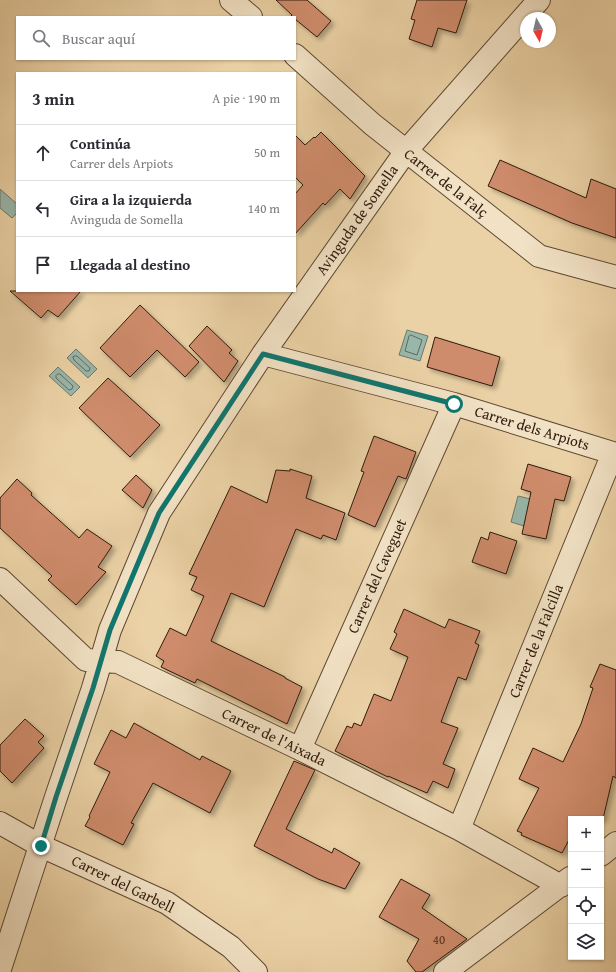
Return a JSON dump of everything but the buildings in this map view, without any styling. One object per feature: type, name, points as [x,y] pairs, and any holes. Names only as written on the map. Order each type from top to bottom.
[{"type":"street","points":[[231,0],[250,16]]},
{"type":"street","name":"Avinguda de Somella","points":[[0,970],[102,660],[110,630],[159,513],[263,354],[406,152],[539,0]]},
{"type":"street","name":"Carrer de la Falç","points":[[300,60],[406,152],[539,256],[616,277]]},
{"type":"street","name":"Carrer dels Arpiots","points":[[263,354],[454,404],[615,454]]},
{"type":"street","name":"Carrer del Caveguet","points":[[300,749],[454,404]]},
{"type":"street","name":"Carrer de la Falcilla","points":[[459,829],[615,454]]},
{"type":"street","name":"Carrer de l'Aixada","points":[[0,579],[86,660],[118,662],[300,749],[566,882]]},
{"type":"street","name":"Carrer del Garbell","points":[[0,823],[41,846],[167,903],[231,947],[256,972]]},
{"type":"street","points":[[604,853],[616,844]]},
{"type":"street","points":[[445,972],[566,882]]},
{"type":"water","points":[[0,189],[16,203],[16,214],[12,218],[0,208]]},
{"type":"water","points":[[407,330],[428,336],[420,361],[399,355]]},
{"type":"water","points":[[76,349],[97,369],[88,378],[67,358]]},
{"type":"water","points":[[58,367],[80,387],[71,396],[49,376]]},
{"type":"water","points":[[518,496],[539,501],[525,521],[524,526],[511,522]]},
{"type":"route","points":[[41,846],[93,688],[110,630],[159,513],[263,354],[454,404]]}]
